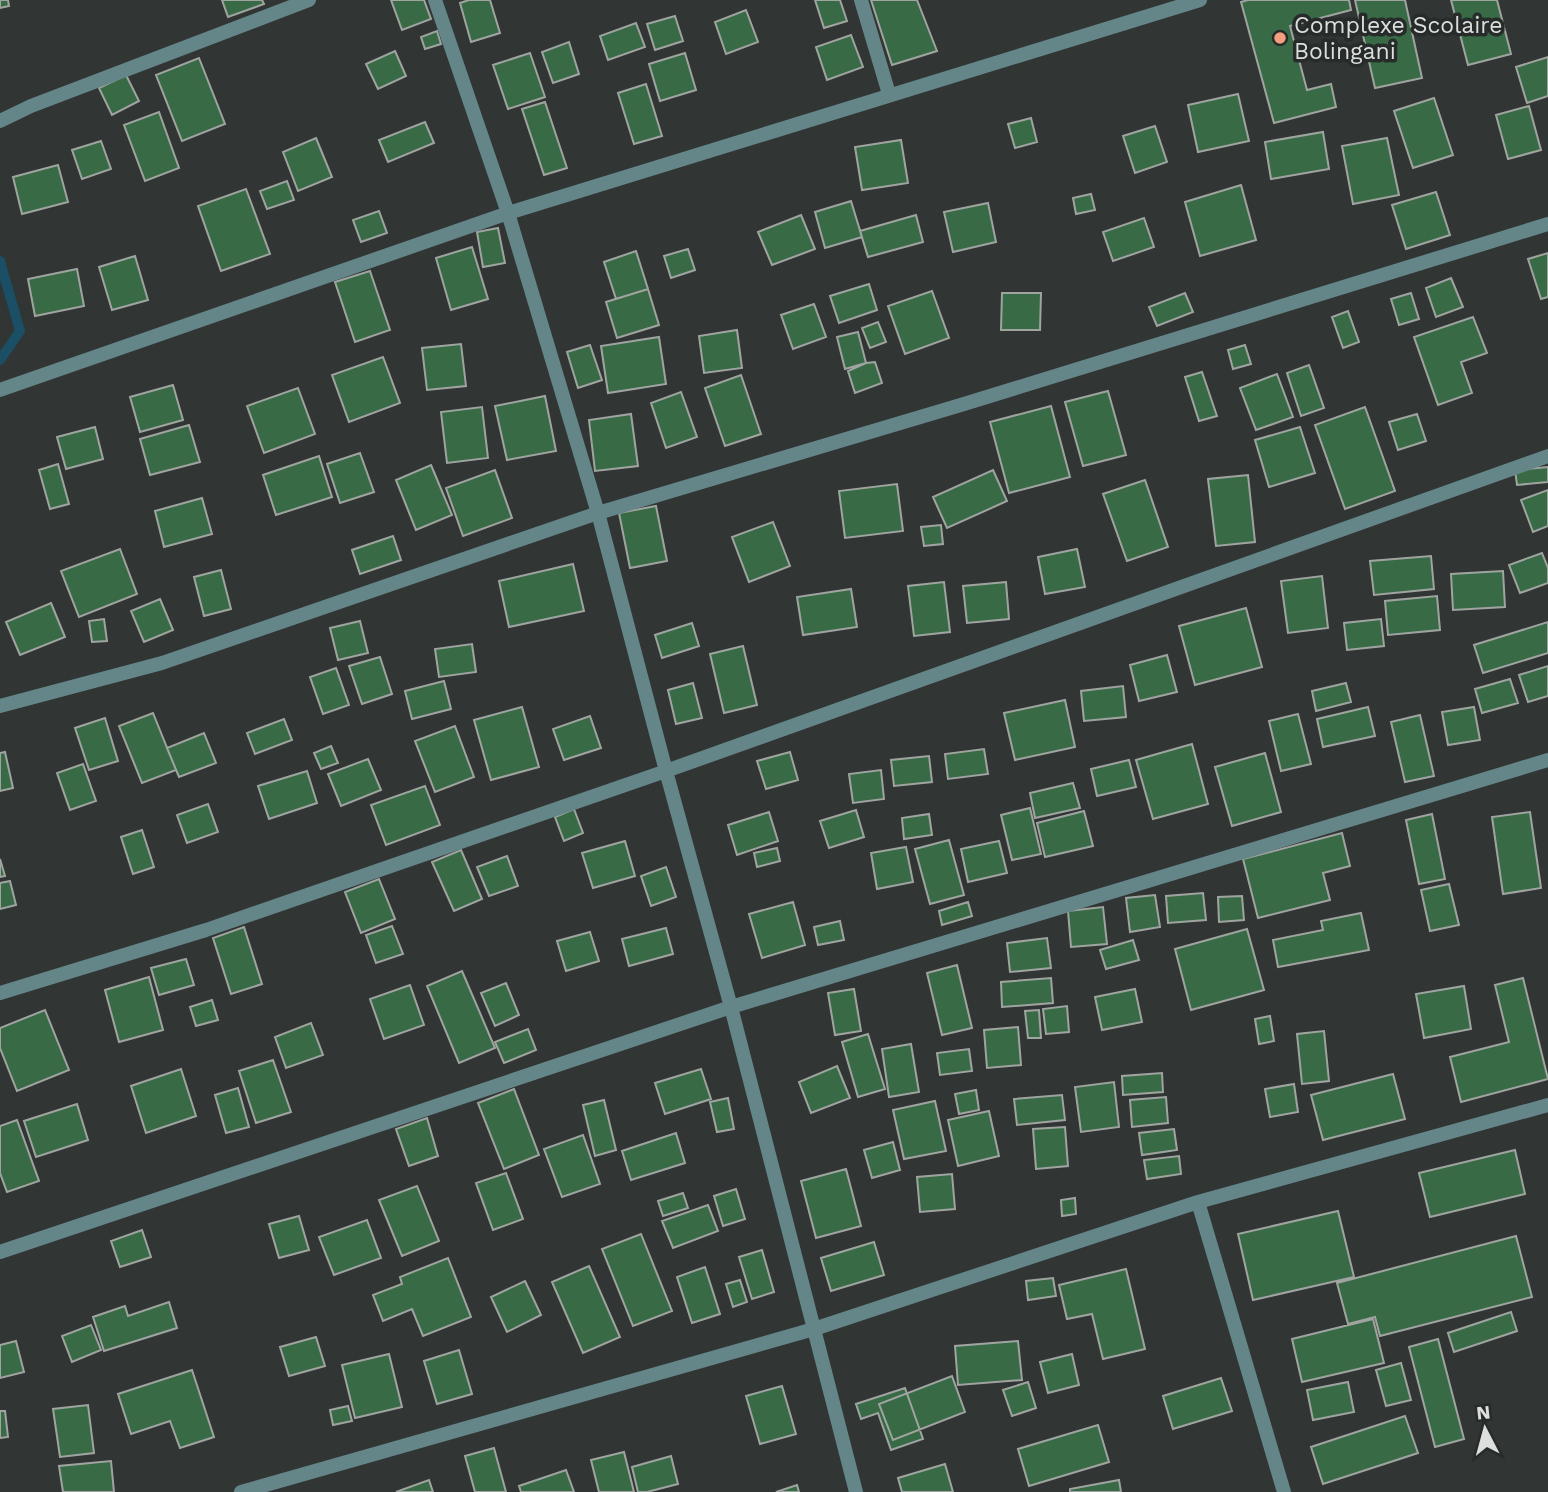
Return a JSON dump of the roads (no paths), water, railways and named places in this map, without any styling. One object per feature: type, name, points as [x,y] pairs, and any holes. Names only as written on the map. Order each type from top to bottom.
[{"type":"street","points":[[0,121],[31,106],[309,0]]},
{"type":"street","points":[[435,0],[508,213],[598,513],[731,1007],[856,1492]]},
{"type":"street","points":[[861,0],[889,94]]},
{"type":"street","points":[[0,390],[508,213],[1199,0]]},
{"type":"street","points":[[0,706],[162,663],[598,513],[978,400],[1548,225]]},
{"type":"street","points":[[0,993],[206,930],[666,771],[1548,456]]},
{"type":"street","points":[[0,1252],[731,1007],[1548,760]]},
{"type":"street","points":[[241,1492],[814,1329],[1198,1202],[1548,1105]]},
{"type":"street","points":[[1198,1202],[1279,1491]]},
{"type":"waterway","points":[[0,261],[20,331],[0,360]]},
{"type":"place","name":"Complexe Scolaire Bolingani","points":[[1280,38]]}]
